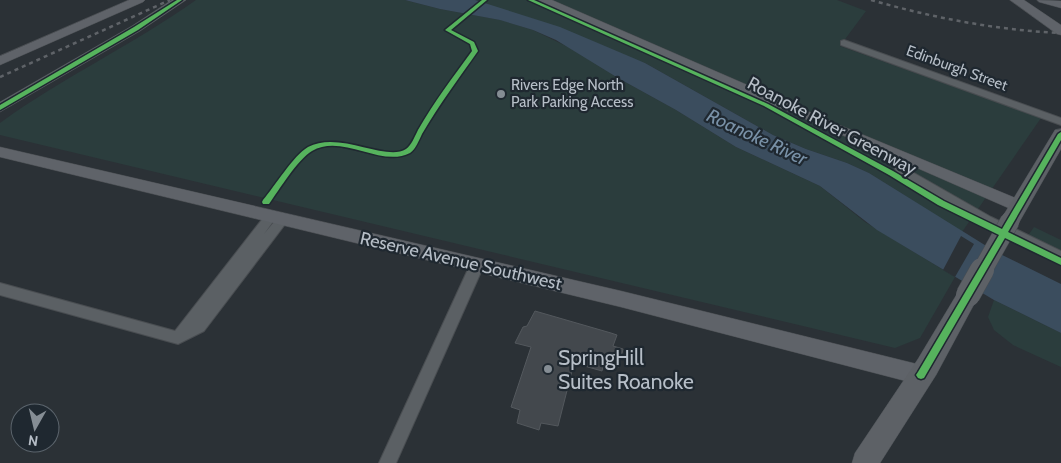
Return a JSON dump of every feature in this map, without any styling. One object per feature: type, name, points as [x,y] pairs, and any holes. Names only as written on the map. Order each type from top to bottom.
[{"type":"main road","points":[[0,61],[139,0]]},
{"type":"main road","points":[[0,108],[77,61],[139,27],[180,0]]},
{"type":"main road","points":[[542,0],[900,156],[1015,213]]},
{"type":"main road","points":[[1016,0],[1061,32]]},
{"type":"main road","points":[[1027,0],[1061,24]]},
{"type":"main road","points":[[1043,0],[1061,5]]},
{"type":"main road","points":[[865,463],[968,295],[1061,134]]},
{"type":"main road","name":"Reserve Avenue Southwest","points":[[0,152],[631,302],[920,375]]},
{"type":"street","name":"Edinburgh Street","points":[[844,44],[1061,122]]},
{"type":"street","points":[[900,156],[897,163],[903,172],[987,220],[1061,257]]},
{"type":"street","points":[[0,289],[178,338],[199,327],[277,218]]},
{"type":"street","points":[[387,463],[478,265]]},
{"type":"shaded area","points":[[196,0],[405,0],[440,9],[501,20],[533,30],[568,47],[736,147],[820,186],[865,222],[955,277],[920,338],[895,348],[0,135],[0,123],[24,106],[148,32]]},
{"type":"shaded area","points":[[472,0],[837,0],[866,11],[840,46],[1041,118],[962,232],[869,173],[773,135],[645,63]]},
{"type":"shaded area","points":[[1034,227],[1061,240],[1061,251],[1027,237]]},
{"type":"shaded area","points":[[994,300],[1061,333],[1061,367],[1013,345],[994,330],[988,317]]},
{"type":"water","name":"Roanoke River","points":[[405,0],[475,0],[560,27],[645,63],[773,135],[869,173],[996,252],[1061,284],[1061,333],[994,300],[877,230],[820,186],[736,147],[556,40],[533,30],[500,20],[440,9]]},
{"type":"pier","points":[[961,236],[974,244],[955,277],[943,270]]},
{"type":"building","name":"SpringHill Suites Roanoke","points":[[535,311],[617,335],[613,346],[623,349],[619,367],[604,363],[602,371],[574,363],[558,426],[541,423],[539,430],[517,423],[520,410],[511,407],[531,347],[515,343],[523,327],[527,326]]},
{"type":"railway","points":[[0,77],[170,0]]},
{"type":"railway","points":[[871,0],[965,22],[1061,33]]},
{"type":"cycle path","points":[[0,108],[158,15],[180,0]]},
{"type":"cycle path","points":[[266,202],[287,174],[310,149],[322,145],[335,144],[390,154],[401,154],[410,150],[432,111],[475,51],[472,43],[448,30],[485,0]]},
{"type":"cycle path","name":"Roanoke River Greenway","points":[[530,0],[766,105],[891,173],[941,203],[1061,262]]},
{"type":"cycle path","points":[[921,375],[1061,134]]},
{"type":"place","name":"Rivers Edge North Park Parking Access","points":[[501,94]]},
{"type":"place","name":"SpringHill Suites Roanoke","points":[[548,369]]}]
